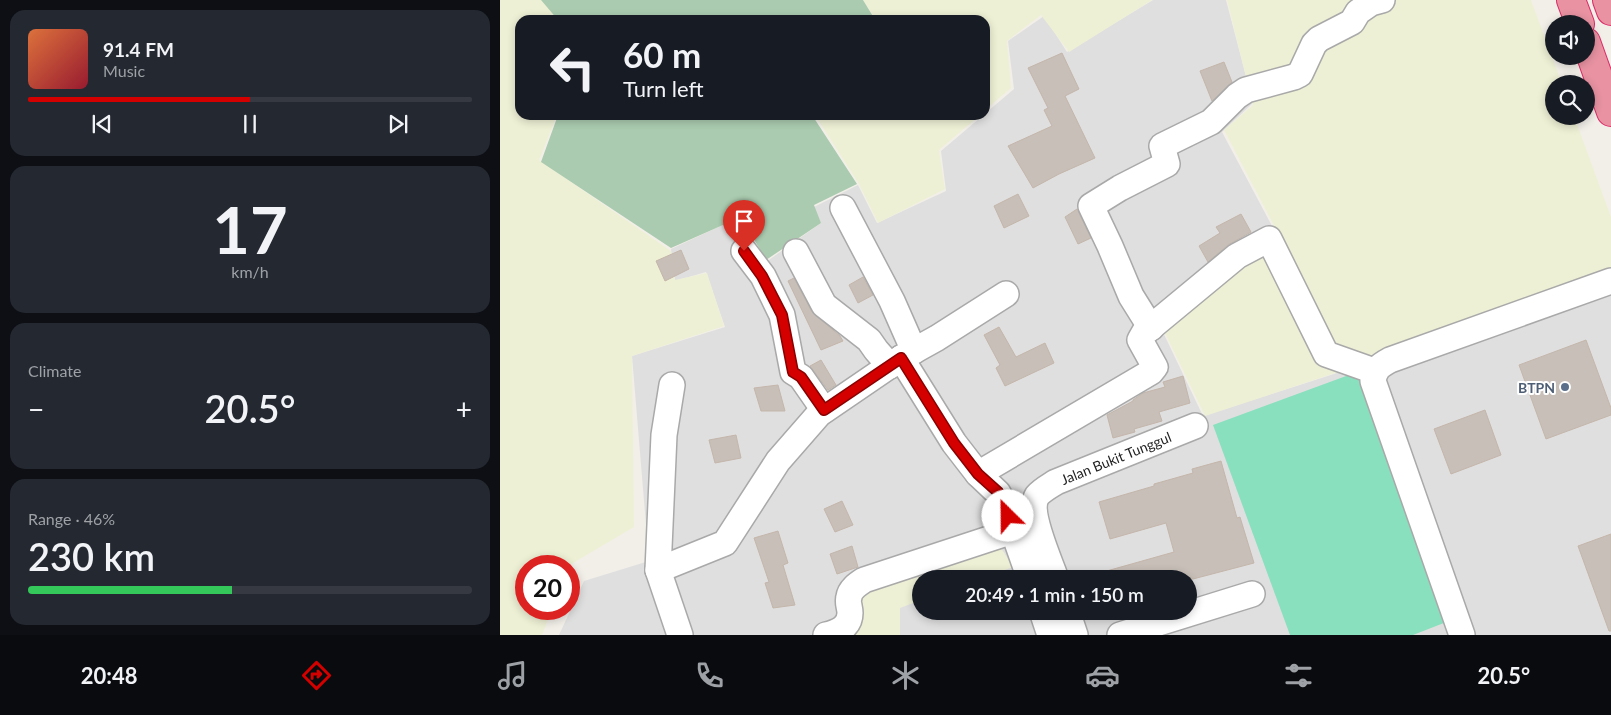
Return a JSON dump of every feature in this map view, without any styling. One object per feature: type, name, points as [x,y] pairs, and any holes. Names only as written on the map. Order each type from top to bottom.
[{"type":"highway","points":[[1572,0],[1577,15]]},
{"type":"highway","points":[[1594,65],[1611,112]]},
{"type":"street","points":[[1151,328],[1131,296],[1091,206],[1120,188],[1168,164],[1162,146],[1211,122],[1237,96],[1246,90],[1300,74],[1318,39],[1352,22],[1358,12],[1370,4],[1382,0]]},
{"type":"street","points":[[844,208],[892,301],[901,358],[946,432],[978,474],[998,492],[1027,570]]},
{"type":"street","points":[[978,474],[1151,372],[1156,367],[1140,340],[1144,333],[1237,256],[1269,239],[1326,354],[1374,371]]},
{"type":"street","points":[[744,251],[762,276],[782,315],[793,372],[801,377],[824,410]]},
{"type":"street","points":[[796,252],[824,305],[869,340],[876,350],[901,358]]},
{"type":"street","points":[[1462,635],[1373,381],[1374,371],[1390,360],[1611,281]]},
{"type":"street","points":[[658,570],[724,543],[778,461],[824,410],[901,358],[937,338],[1006,294]]},
{"type":"street","points":[[672,386],[664,435],[658,570],[680,635]]},
{"type":"street","name":"Jalan Bukit Tunggul","points":[[1053,570],[1035,519],[1034,508],[1037,497],[1056,482],[1195,426]]},
{"type":"street","points":[[826,635],[843,628],[848,622],[850,614],[848,598],[851,591],[864,580],[1013,531]]},
{"type":"street","points":[[1120,635],[1252,594]]},
{"type":"street","points":[[1045,620],[1050,635]]},
{"type":"street","points":[[1070,620],[1075,635]]},
{"type":"shaded area","points":[[1153,0],[1226,0],[1253,103],[1222,132],[1280,241],[1161,328],[1203,416],[1611,285],[1611,635],[559,635],[566,620],[580,620],[580,590],[584,581],[649,561],[632,356],[725,327],[706,272],[675,281],[671,249],[740,217],[766,262],[821,223],[812,208],[858,185],[877,223],[946,191],[941,151],[978,120],[990,120],[990,109],[1014,89],[1008,41],[1044,16],[1067,52]]},
{"type":"green space","points":[[500,0],[543,0],[556,15],[515,15],[515,120],[555,120],[539,160],[671,251],[675,280],[707,273],[724,326],[632,356],[634,527],[580,559],[580,555],[515,555],[515,620],[548,620],[542,635],[500,635]]},
{"type":"green space","points":[[541,0],[863,0],[872,15],[554,15]]},
{"type":"green space","points":[[863,0],[1152,0],[1069,52],[1041,15],[1007,41],[1011,88],[990,106],[990,15],[872,15]]},
{"type":"green space","points":[[1227,0],[1531,0],[1545,38],[1545,65],[1555,65],[1559,75],[1545,75],[1545,125],[1577,125],[1611,217],[1611,282],[1205,416],[1163,329],[1281,239],[1224,130],[1253,105]]},
{"type":"green space","points":[[556,120],[815,120],[857,184],[814,205],[821,223],[766,260],[741,217],[671,248],[541,162]]},
{"type":"green space","points":[[818,120],[974,120],[939,150],[945,189],[878,223],[859,184]]},
{"type":"green space","points":[[1357,372],[1449,621],[1413,635],[1290,635],[1213,425]]},
{"type":"green space","points":[[1001,548],[1013,567],[1005,570],[932,570]]},
{"type":"green space","points":[[912,576],[912,603],[900,608],[900,635],[854,635],[860,593]]},
{"type":"building","points":[[1062,53],[1079,89],[1065,96],[1095,158],[1033,188],[1008,146],[1052,126],[1044,110],[1048,108],[1028,68]]},
{"type":"building","points":[[1224,62],[1232,82],[1212,101],[1200,71]]},
{"type":"building","points":[[1018,194],[1029,216],[1004,228],[994,206]]},
{"type":"building","points":[[1077,209],[1091,238],[1078,244],[1065,217]]},
{"type":"building","points":[[1241,214],[1251,232],[1228,245],[1208,262],[1199,246],[1220,233],[1216,227]]},
{"type":"building","points":[[681,250],[689,269],[665,281],[656,261]]},
{"type":"building","points":[[863,277],[873,295],[858,303],[849,285]]},
{"type":"building","points":[[794,278],[812,312],[840,336],[843,341],[821,350],[788,281]]},
{"type":"building","points":[[999,327],[1016,357],[1045,343],[1054,363],[1005,386],[996,368],[1000,365],[984,335]]},
{"type":"building","name":"BTPN","points":[[1586,340],[1611,408],[1611,415],[1546,439],[1519,365]]},
{"type":"building","points":[[821,360],[836,385],[828,390],[810,366]]},
{"type":"building","points":[[1183,376],[1190,403],[1159,412],[1162,421],[1134,429],[1135,432],[1113,438],[1107,415],[1133,401],[1143,393],[1165,387],[1163,382]]},
{"type":"building","points":[[778,385],[785,411],[761,411],[754,388]]},
{"type":"building","points":[[1485,410],[1501,455],[1451,474],[1434,429]]},
{"type":"building","points":[[736,435],[741,458],[715,463],[709,440]]},
{"type":"building","points":[[1221,461],[1237,518],[1240,517],[1254,563],[1197,578],[1197,570],[1110,570],[1174,552],[1166,523],[1110,539],[1099,502],[1193,473],[1192,469]]},
{"type":"building","points":[[842,501],[853,525],[835,532],[824,509]]},
{"type":"building","points":[[778,531],[788,563],[783,565],[795,605],[773,608],[765,583],[769,582],[754,538]]},
{"type":"building","points":[[1611,534],[1611,631],[1609,631],[1578,546]]},
{"type":"building","points":[[852,546],[858,567],[837,574],[830,554]]},
{"type":"place","name":"BTPN","points":[[1565,387]]},
{"type":"route","points":[[744,251],[762,276],[782,315],[793,372],[801,377],[824,410],[901,358],[946,432],[978,474],[998,492],[1008,516]]}]
